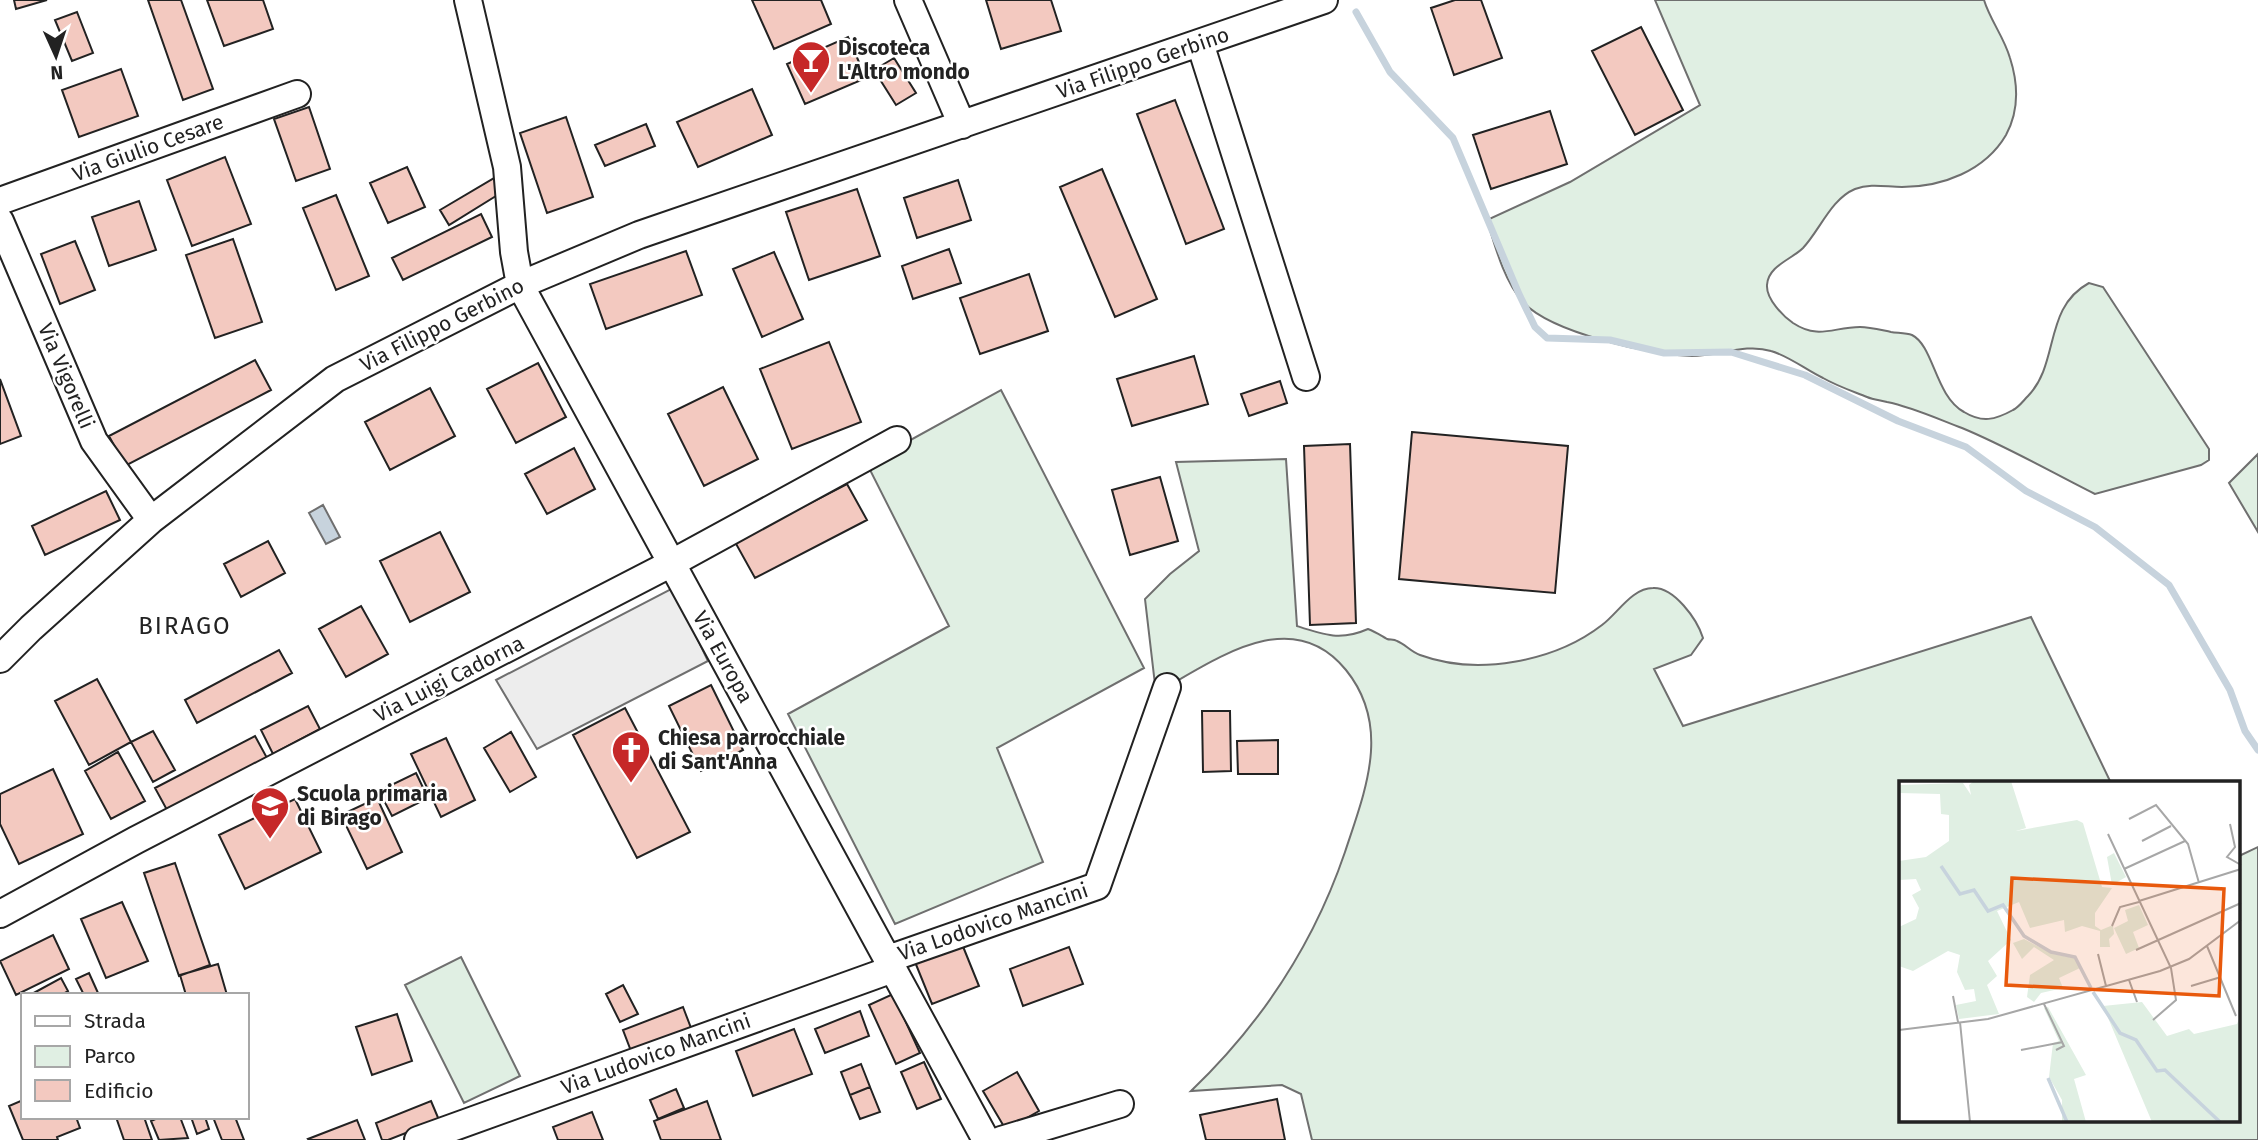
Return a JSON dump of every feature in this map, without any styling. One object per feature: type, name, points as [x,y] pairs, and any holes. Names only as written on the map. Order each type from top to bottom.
[{"type":"street","name":"Via Europa","points":[[468,0],[508,167],[514,252],[520,285],[986,1140]]},
{"type":"street","points":[[908,0],[962,125]]},
{"type":"street","name":"Via Filippo Gerbino","points":[[0,659],[30,628],[151,520],[335,379],[520,285],[639,235],[1324,0]]},
{"type":"street","points":[[1200,43],[1306,377]]},
{"type":"street","name":"Via Giulio Cesare","points":[[0,201],[297,94]]},
{"type":"street","name":"Via Vigorelli","points":[[0,221],[94,441],[151,520]]},
{"type":"street","name":"Via Luigi Cadorna","points":[[0,914],[672,563],[897,440]]},
{"type":"street","name":"Via Lodovico Mancini","points":[[890,964],[1097,886],[1167,687]]},
{"type":"street","name":"Via Ludovico Mancini","points":[[418,1140],[890,964]]},
{"type":"street","points":[[1002,1140],[1120,1104]]},
{"type":"green space","points":[[1655,0],[1984,0],[2007,50],[2016,87],[2010,126],[1997,148],[1974,167],[1947,180],[1917,186],[1867,186],[1847,194],[1832,207],[1803,248],[1781,264],[1768,278],[1769,296],[1789,320],[1811,331],[1864,327],[1912,335],[1925,349],[1954,405],[1977,418],[1988,419],[2015,409],[2038,383],[2058,321],[2074,294],[2089,283],[2103,287],[2209,449],[2209,460],[2201,465],[2095,494],[1979,435],[1915,410],[1845,388],[1771,351],[1752,348],[1692,356],[1652,352],[1578,332],[1555,323],[1523,302],[1505,274],[1487,220],[1570,182],[1700,105]]},
{"type":"green space","points":[[1001,390],[1144,668],[997,748],[1043,862],[895,924],[788,714],[949,626],[867,464]]},
{"type":"green space","points":[[2258,454],[2258,532],[2229,483]]},
{"type":"green space","points":[[1286,459],[1297,626],[1316,632],[1341,636],[1368,629],[1387,639],[1400,642],[1420,655],[1442,661],[1466,664],[1514,662],[1561,648],[1583,638],[1602,625],[1638,592],[1653,588],[1669,593],[1684,606],[1696,622],[1703,638],[1691,655],[1654,669],[1683,726],[2031,617],[2110,781],[1899,781],[1899,1122],[2240,1122],[2240,856],[2258,847],[2258,1140],[1312,1140],[1301,1094],[1282,1085],[1191,1091],[1262,1010],[1283,981],[1318,918],[1345,852],[1360,806],[1370,759],[1371,737],[1368,714],[1360,692],[1346,670],[1324,650],[1301,640],[1277,639],[1252,644],[1202,666],[1156,693],[1145,599],[1199,551],[1176,462]]},
{"type":"green space","points":[[461,957],[520,1076],[464,1103],[405,985]]},
{"type":"shaded area","points":[[323,505],[340,537],[326,544],[309,513]]},
{"type":"shaded area","points":[[673,588],[708,661],[537,749],[496,680]]},
{"type":"building","points":[[14,0],[47,0],[16,9]]},
{"type":"building","points":[[148,0],[181,0],[213,89],[183,100]]},
{"type":"building","points":[[207,0],[263,0],[273,29],[224,46]]},
{"type":"building","points":[[752,0],[821,0],[831,24],[774,49]]},
{"type":"building","points":[[986,0],[1051,0],[1061,31],[1001,49]]},
{"type":"building","points":[[1455,0],[1481,0],[1502,58],[1454,75],[1431,8]]},
{"type":"building","points":[[77,12],[93,53],[72,61],[55,20]]},
{"type":"building","points":[[1641,27],[1683,110],[1635,135],[1592,51]]},
{"type":"building","points":[[848,37],[866,78],[805,104],[787,64]]},
{"type":"building","points":[[894,58],[916,93],[896,105],[874,70]]},
{"type":"building","points":[[121,69],[138,116],[79,137],[62,90]]},
{"type":"building","points":[[752,89],[772,135],[698,167],[677,122]]},
{"type":"building","points":[[1175,100],[1224,229],[1186,244],[1137,114]]},
{"type":"building","points":[[309,107],[330,169],[296,181],[274,119]]},
{"type":"building","points":[[1550,111],[1567,164],[1491,189],[1473,135]]},
{"type":"building","points":[[566,117],[593,197],[547,213],[520,133]]},
{"type":"building","points":[[646,124],[655,146],[605,166],[595,145]]},
{"type":"building","points":[[225,157],[251,224],[192,246],[167,180]]},
{"type":"building","points":[[407,167],[425,207],[388,223],[370,183]]},
{"type":"building","points":[[1102,169],[1157,299],[1115,317],[1060,187]]},
{"type":"building","points":[[496,177],[504,191],[449,225],[440,210]]},
{"type":"building","points":[[958,180],[971,220],[917,238],[904,198]]},
{"type":"building","points":[[857,189],[880,256],[809,280],[786,212]]},
{"type":"building","points":[[336,195],[369,276],[336,290],[303,208]]},
{"type":"building","points":[[139,201],[156,250],[109,266],[92,217]]},
{"type":"building","points":[[481,214],[492,237],[403,280],[392,258]]},
{"type":"building","points":[[233,239],[262,322],[215,338],[186,255]]},
{"type":"building","points":[[75,241],[95,290],[60,304],[41,254]]},
{"type":"building","points":[[949,249],[961,283],[913,299],[902,266]]},
{"type":"building","points":[[686,251],[702,295],[606,329],[590,284]]},
{"type":"building","points":[[774,252],[803,319],[762,337],[733,269]]},
{"type":"building","points":[[1029,274],[1048,331],[980,354],[960,298]]},
{"type":"building","points":[[829,342],[861,422],[792,449],[760,369]]},
{"type":"building","points":[[1194,356],[1208,404],[1132,426],[1117,379]]},
{"type":"building","points":[[255,360],[271,390],[125,466],[109,436]]},
{"type":"building","points":[[538,363],[566,417],[516,443],[487,389]]},
{"type":"building","points":[[0,379],[21,436],[0,444]]},
{"type":"building","points":[[1280,381],[1287,403],[1249,416],[1241,394]]},
{"type":"building","points":[[723,387],[758,459],[704,486],[668,414]]},
{"type":"building","points":[[430,388],[455,436],[390,470],[365,422]]},
{"type":"building","points":[[1412,432],[1568,446],[1555,593],[1399,579]]},
{"type":"building","points":[[1350,444],[1356,623],[1310,625],[1304,446]]},
{"type":"building","points":[[574,448],[595,489],[547,514],[525,474]]},
{"type":"building","points":[[1160,477],[1178,541],[1130,555],[1112,490]]},
{"type":"building","points":[[847,484],[867,520],[755,578],[735,542]]},
{"type":"building","points":[[106,491],[120,520],[45,555],[32,526]]},
{"type":"building","points":[[440,532],[470,592],[410,622],[380,561]]},
{"type":"building","points":[[268,541],[285,573],[241,597],[224,564]]},
{"type":"building","points":[[361,606],[388,654],[346,677],[319,629]]},
{"type":"building","points":[[279,650],[292,673],[197,723],[185,700]]},
{"type":"building","points":[[97,679],[131,742],[89,765],[55,701]]},
{"type":"building","points":[[711,685],[743,750],[701,771],[669,706]]},
{"type":"building","points":[[308,706],[320,729],[273,754],[261,730]]},
{"type":"building","name":"Chiesa parrocchiale di Sant'Anna","points":[[625,708],[690,832],[637,858],[573,735]]},
{"type":"building","points":[[1202,711],[1230,711],[1231,771],[1203,772]]},
{"type":"building","points":[[153,731],[175,770],[153,782],[131,742]]},
{"type":"building","points":[[511,732],[536,777],[510,792],[484,748]]},
{"type":"building","points":[[255,736],[267,758],[167,810],[155,788]]},
{"type":"building","points":[[446,738],[475,800],[441,817],[411,754]]},
{"type":"building","points":[[1278,740],[1278,774],[1238,774],[1237,741]]},
{"type":"building","points":[[118,752],[145,801],[111,819],[85,771]]},
{"type":"building","points":[[53,769],[83,834],[19,864],[0,824],[0,794]]},
{"type":"building","points":[[416,773],[428,798],[392,816],[379,791]]},
{"type":"building","points":[[377,798],[402,852],[367,869],[341,815]]},
{"type":"building","points":[[295,799],[321,852],[245,889],[219,835]]},
{"type":"building","points":[[175,863],[210,965],[179,976],[144,873]]},
{"type":"building","points":[[122,902],[148,961],[106,978],[81,919]]},
{"type":"building","points":[[53,935],[69,969],[16,995],[0,961]]},
{"type":"building","points":[[962,944],[979,986],[932,1004],[915,962]]},
{"type":"building","points":[[1069,947],[1083,984],[1023,1006],[1010,969]]},
{"type":"building","points":[[218,964],[226,993],[185,993],[180,975]]},
{"type":"building","points":[[89,973],[98,993],[83,993],[76,979]]},
{"type":"building","points":[[61,978],[68,991],[64,993],[34,993]]},
{"type":"building","points":[[623,985],[638,1014],[620,1022],[606,994]]},
{"type":"building","points":[[893,994],[920,1053],[896,1064],[869,1005]]},
{"type":"building","points":[[683,1007],[691,1028],[631,1051],[623,1030]]},
{"type":"building","points":[[860,1011],[869,1036],[825,1053],[815,1029]]},
{"type":"building","points":[[397,1014],[412,1061],[372,1075],[356,1027]]},
{"type":"building","points":[[794,1029],[812,1074],[753,1096],[736,1051]]},
{"type":"building","points":[[924,1062],[941,1099],[917,1109],[901,1072]]},
{"type":"building","points":[[861,1064],[870,1087],[850,1095],[841,1072]]},
{"type":"building","points":[[1017,1072],[1039,1111],[1006,1130],[983,1091]]},
{"type":"building","points":[[870,1087],[880,1112],[860,1119],[850,1095]]},
{"type":"building","points":[[676,1089],[684,1108],[658,1119],[650,1100]]},
{"type":"building","points":[[1277,1099],[1285,1140],[1206,1140],[1200,1115]]},
{"type":"building","points":[[21,1101],[21,1119],[77,1119],[80,1128],[57,1137],[58,1140],[23,1140],[9,1106]]},
{"type":"building","points":[[431,1101],[439,1120],[382,1140],[376,1123]]},
{"type":"building","points":[[707,1101],[721,1140],[661,1140],[654,1121]]},
{"type":"building","points":[[592,1112],[603,1140],[558,1140],[553,1127]]},
{"type":"building","points":[[117,1119],[145,1119],[152,1140],[124,1140]]},
{"type":"building","points":[[181,1119],[188,1138],[159,1140],[151,1121]]},
{"type":"building","points":[[192,1119],[206,1119],[209,1129],[197,1134]]},
{"type":"building","points":[[214,1119],[236,1119],[244,1140],[222,1140]]},
{"type":"building","points":[[357,1120],[365,1140],[308,1139]]},
{"type":"waterway","points":[[1356,12],[1390,72],[1453,138],[1519,294],[1535,327],[1547,338],[1610,340],[1664,353],[1731,352],[1805,375],[1898,421],[1966,447],[2026,491],[2095,527],[2169,585],[2230,690],[2245,731],[2258,750]]},
{"type":"place","name":"Discoteca L'Altro mondo","points":[[811,94]]},
{"type":"place","name":"Chiesa parrocchiale di Sant'Anna","points":[[631,784]]},
{"type":"place","name":"Scuola primaria di Birago","points":[[270,840]]},
{"type":"district","name":"BIRAGO","points":[[185,626]]}]
